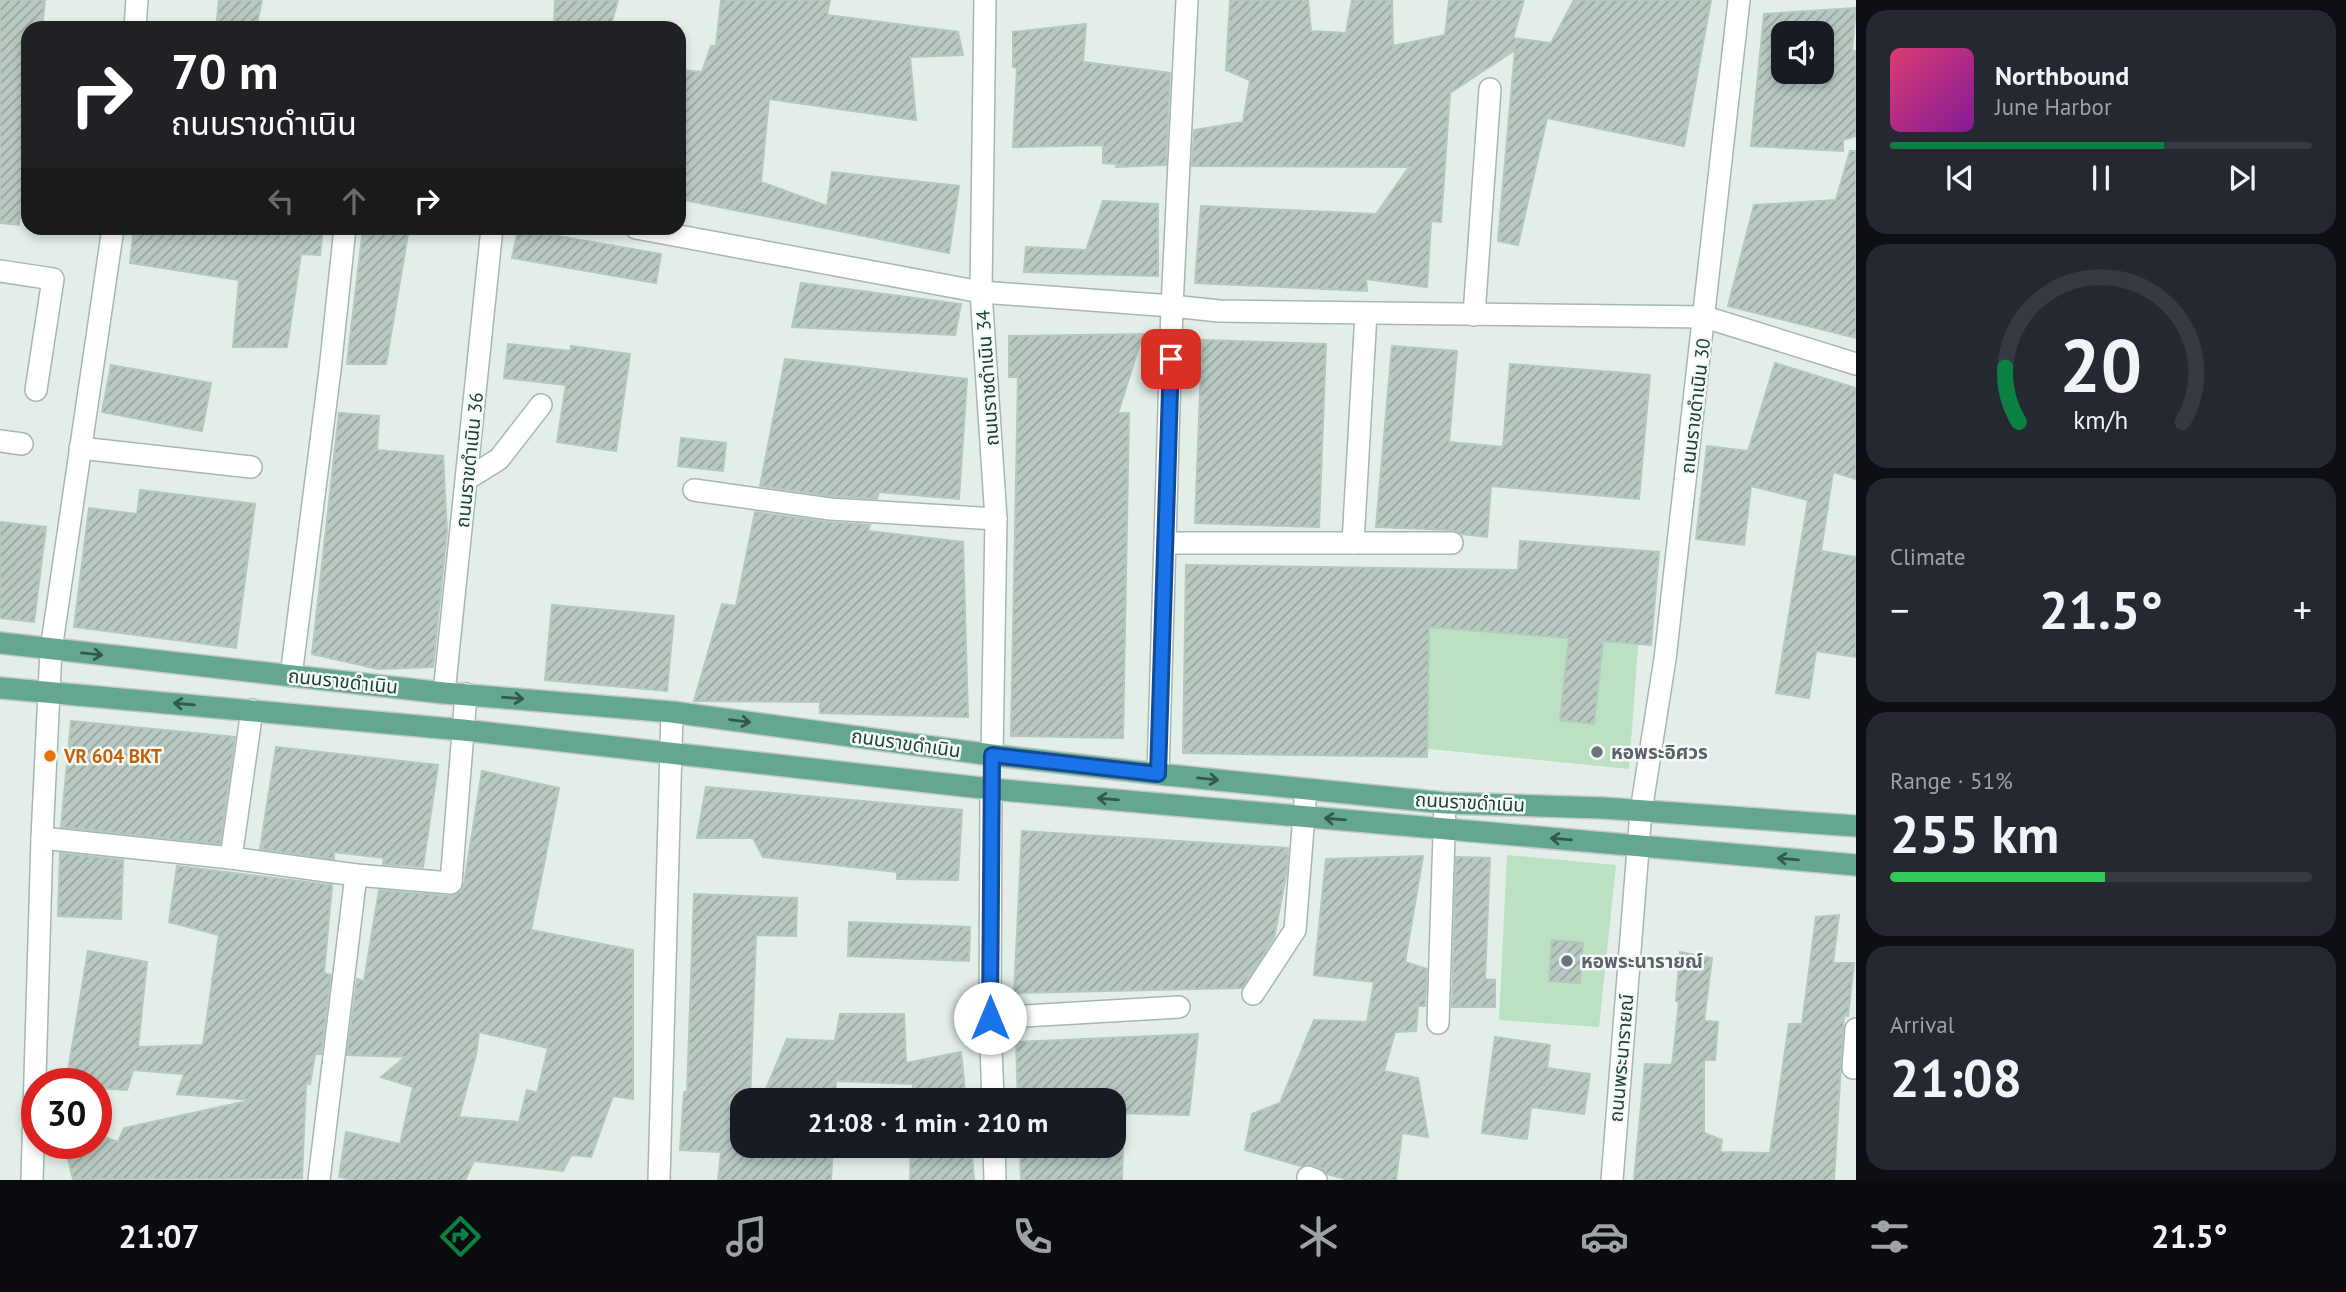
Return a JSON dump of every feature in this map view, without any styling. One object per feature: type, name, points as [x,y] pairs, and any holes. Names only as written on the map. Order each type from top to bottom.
[{"type":"main road","name":"ถนนราขดำเนิน","points":[[0,643],[444,693],[672,712],[992,755],[1445,803],[1603,808],[1856,826]]},
{"type":"main road","name":"ถนนราขดำเนิน","points":[[0,688],[463,730],[991,789],[1856,865]]},
{"type":"main road","points":[[991,789],[992,755]]},
{"type":"street","points":[[136,21],[137,0]]},
{"type":"street","name":"ถนนราชดำเนิน 34","points":[[985,0],[981,292],[996,519],[992,755]]},
{"type":"street","points":[[1158,774],[1172,306],[1187,0]]},
{"type":"street","name":"ถนนราขดำเนิน 30","points":[[1641,811],[1665,659],[1739,0]]},
{"type":"street","points":[[1474,314],[1490,89]]},
{"type":"street","points":[[32,1180],[42,838],[51,650],[112,235]]},
{"type":"street","points":[[291,676],[344,235]]},
{"type":"street","name":"ถนนราขดำเนิน 36","points":[[444,693],[491,235]]},
{"type":"street","points":[[674,235],[981,292],[1219,312],[1705,317],[1856,364]]},
{"type":"street","points":[[0,271],[52,279],[36,390]]},
{"type":"street","points":[[1353,543],[1366,313]]},
{"type":"street","points":[[467,478],[499,459],[541,405]]},
{"type":"street","points":[[0,441],[22,444]]},
{"type":"street","points":[[80,448],[251,467]]},
{"type":"street","points":[[694,490],[830,509],[996,519]]},
{"type":"street","points":[[1165,543],[1452,543]]},
{"type":"street","points":[[42,838],[231,858],[356,875],[451,883],[466,694]]},
{"type":"street","points":[[231,858],[252,710]]},
{"type":"street","points":[[659,1180],[672,712]]},
{"type":"street","points":[[991,789],[990,1018],[993,1088]]},
{"type":"street","points":[[1253,994],[1295,930],[1306,789]]},
{"type":"street","points":[[1438,1023],[1445,803]]},
{"type":"street","name":"ถนนพระนารายณ์","points":[[1612,1180],[1641,811]]},
{"type":"street","points":[[319,1180],[356,875]]},
{"type":"street","points":[[990,1018],[1179,1007]]},
{"type":"street","points":[[1853,1068],[1856,1029]]},
{"type":"street","points":[[994,1158],[995,1180]]},
{"type":"green space","points":[[1421,616],[1639,633],[1629,769],[1410,747]]},
{"type":"green space","points":[[1507,855],[1616,865],[1599,1027],[1499,1020]]},
{"type":"building","points":[[0,0],[45,0],[43,21],[21,21],[21,208],[19,225],[0,223]]},
{"type":"building","points":[[219,0],[262,0],[258,21],[217,21]]},
{"type":"building","points":[[555,0],[618,0],[612,21],[554,21]]},
{"type":"building","points":[[721,0],[830,0],[827,15],[958,32],[963,55],[910,57],[916,120],[769,99],[761,182],[827,206],[832,172],[959,186],[949,253],[686,200],[686,71],[702,72],[711,46],[716,46]]},
{"type":"building","points":[[1230,0],[1308,0],[1311,31],[1346,33],[1352,0],[1392,0],[1393,46],[1445,35],[1449,0],[1524,0],[1513,38],[1551,43],[1574,0],[1711,0],[1684,146],[1547,118],[1518,245],[1498,241],[1515,50],[1450,93],[1441,222],[1431,221],[1427,287],[1366,279],[1367,291],[1195,283],[1201,206],[1376,214],[1409,167],[1192,166],[1194,130],[1243,122],[1250,80],[1226,70]]},
{"type":"building","points":[[1856,8],[1852,51],[1856,51],[1856,136],[1843,140],[1843,151],[1751,146],[1764,14]]},
{"type":"building","points":[[1086,24],[1083,62],[1170,73],[1166,165],[1116,167],[1117,164],[1103,163],[1103,145],[1013,147],[1017,68],[1013,67],[1013,32]]},
{"type":"building","points":[[1850,151],[1856,151],[1856,338],[1728,306],[1754,205],[1836,200]]},
{"type":"building","points":[[1103,201],[1158,204],[1158,276],[1024,272],[1026,247],[1086,250]]},
{"type":"building","points":[[133,235],[322,235],[320,255],[301,254],[287,347],[233,347],[239,280],[130,263]]},
{"type":"building","points":[[362,235],[408,235],[386,364],[347,364]]},
{"type":"building","points":[[517,235],[552,235],[661,254],[656,283],[512,258]]},
{"type":"building","points":[[801,283],[961,304],[955,335],[792,327]]},
{"type":"building","points":[[1143,334],[1118,413],[1129,413],[1123,738],[1011,736],[1018,377],[1009,377],[1009,336]]},
{"type":"building","points":[[1202,340],[1326,344],[1319,527],[1195,523]]},
{"type":"building","points":[[508,344],[571,351],[571,346],[630,354],[616,451],[557,442],[566,385],[504,378]]},
{"type":"building","points":[[1392,346],[1457,351],[1449,442],[1503,447],[1510,364],[1650,375],[1639,499],[1491,486],[1487,537],[1452,530],[1376,527]]},
{"type":"building","points":[[785,359],[967,379],[959,499],[879,492],[877,499],[831,496],[760,486]]},
{"type":"building","points":[[1775,363],[1856,388],[1856,479],[1833,472],[1821,551],[1856,557],[1856,657],[1816,651],[1809,698],[1776,693],[1808,500],[1751,486],[1744,545],[1696,539],[1707,446],[1748,451]]},
{"type":"building","points":[[111,365],[211,383],[202,431],[102,412]]},
{"type":"building","points":[[339,413],[379,416],[377,450],[443,456],[447,531],[433,667],[378,669],[312,654]]},
{"type":"building","points":[[681,438],[726,443],[723,471],[678,466]]},
{"type":"building","points":[[140,490],[255,504],[236,648],[74,627],[89,508],[137,514]]},
{"type":"building","points":[[755,512],[870,525],[868,531],[963,542],[968,717],[820,713],[820,702],[694,701],[722,604],[736,606]]},
{"type":"building","points":[[0,522],[46,527],[34,622],[0,618]]},
{"type":"building","points":[[1520,541],[1659,552],[1651,645],[1603,641],[1594,724],[1560,720],[1569,638],[1429,627],[1427,757],[1183,753],[1186,565],[1518,570]]},
{"type":"building","points":[[552,605],[674,616],[667,691],[545,680]]},
{"type":"building","points":[[71,721],[235,737],[220,844],[61,827]]},
{"type":"building","points":[[276,747],[438,765],[423,867],[383,864],[384,858],[334,852],[334,859],[260,849]]},
{"type":"building","points":[[482,771],[559,788],[531,930],[633,950],[633,1099],[613,1096],[591,1157],[571,1155],[563,1171],[474,1161],[465,1180],[356,1180],[339,1177],[346,1132],[400,1144],[413,1087],[381,1077],[405,1057],[347,1055],[357,979],[364,981],[379,890],[450,896],[461,892]],"holes":[[[479,1032],[548,1048],[537,1093],[527,1090],[519,1122],[459,1117],[476,1055]]]},
{"type":"building","points":[[706,787],[962,810],[958,880],[897,879],[897,872],[763,857],[753,838],[697,838]]},
{"type":"building","points":[[1022,831],[1288,848],[1287,870],[1274,938],[1242,988],[1014,993]]},
{"type":"building","points":[[60,853],[123,860],[121,919],[58,916]]},
{"type":"building","points":[[1423,856],[1405,962],[1427,969],[1425,1006],[1418,1006],[1416,1031],[1395,1032],[1384,1071],[1418,1078],[1428,1137],[1402,1133],[1396,1180],[1349,1180],[1327,1174],[1313,1165],[1301,1166],[1245,1150],[1252,1114],[1280,1103],[1314,1020],[1367,1022],[1374,982],[1314,975],[1326,859]]},
{"type":"building","points":[[1456,857],[1490,858],[1485,979],[1495,980],[1495,1007],[1452,1007]]},
{"type":"building","points":[[177,866],[332,885],[324,973],[331,975],[321,1054],[315,1054],[310,1084],[306,1083],[302,1178],[73,1179],[68,1159],[112,1159],[112,1140],[118,1142],[124,1128],[252,1100],[177,1094],[184,1074],[133,1070],[127,1090],[112,1089],[112,1068],[68,1068],[88,951],[147,962],[138,1047],[203,1045],[219,935],[169,922]]},
{"type":"building","points":[[694,894],[797,898],[796,936],[756,935],[750,1088],[730,1088],[730,1158],[832,1158],[831,1180],[718,1180],[721,1152],[680,1150],[684,1092],[687,1092]]},
{"type":"building","points":[[1839,915],[1833,963],[1854,963],[1848,1016],[1844,1015],[1834,1180],[1634,1180],[1645,1064],[1672,1065],[1679,1002],[1676,1001],[1680,952],[1712,958],[1704,1021],[1718,1022],[1715,1060],[1704,1060],[1704,1133],[1722,1140],[1720,1152],[1770,1153],[1789,1024],[1802,1024],[1816,917]]},
{"type":"building","points":[[849,922],[970,927],[969,961],[848,956]]},
{"type":"building","points":[[1552,940],[1583,943],[1580,983],[1549,981]]},
{"type":"building","points":[[840,1014],[904,1014],[906,1063],[961,1052],[965,1088],[913,1088],[913,1084],[836,1081],[836,1088],[766,1088],[787,1039],[835,1041]]},
{"type":"building","points":[[1198,1034],[1189,1115],[1126,1113],[1126,1088],[1018,1088],[1016,1042]]},
{"type":"building","points":[[1495,1037],[1550,1045],[1547,1068],[1590,1074],[1584,1114],[1531,1107],[1527,1139],[1482,1133]]},
{"type":"building","points":[[911,1158],[972,1158],[974,1180],[910,1180]]},
{"type":"building","points":[[1020,1158],[1123,1158],[1122,1180],[1021,1180]]},
{"type":"place","name":"หอพระอิศวร","points":[[1597,752]]},
{"type":"place","name":"VR 604 BKT","points":[[50,756]]},
{"type":"place","name":"หอพระนารายณ์","points":[[1567,961]]},
{"type":"route","points":[[990,1018],[992,755],[1158,774],[1171,359]]}]
